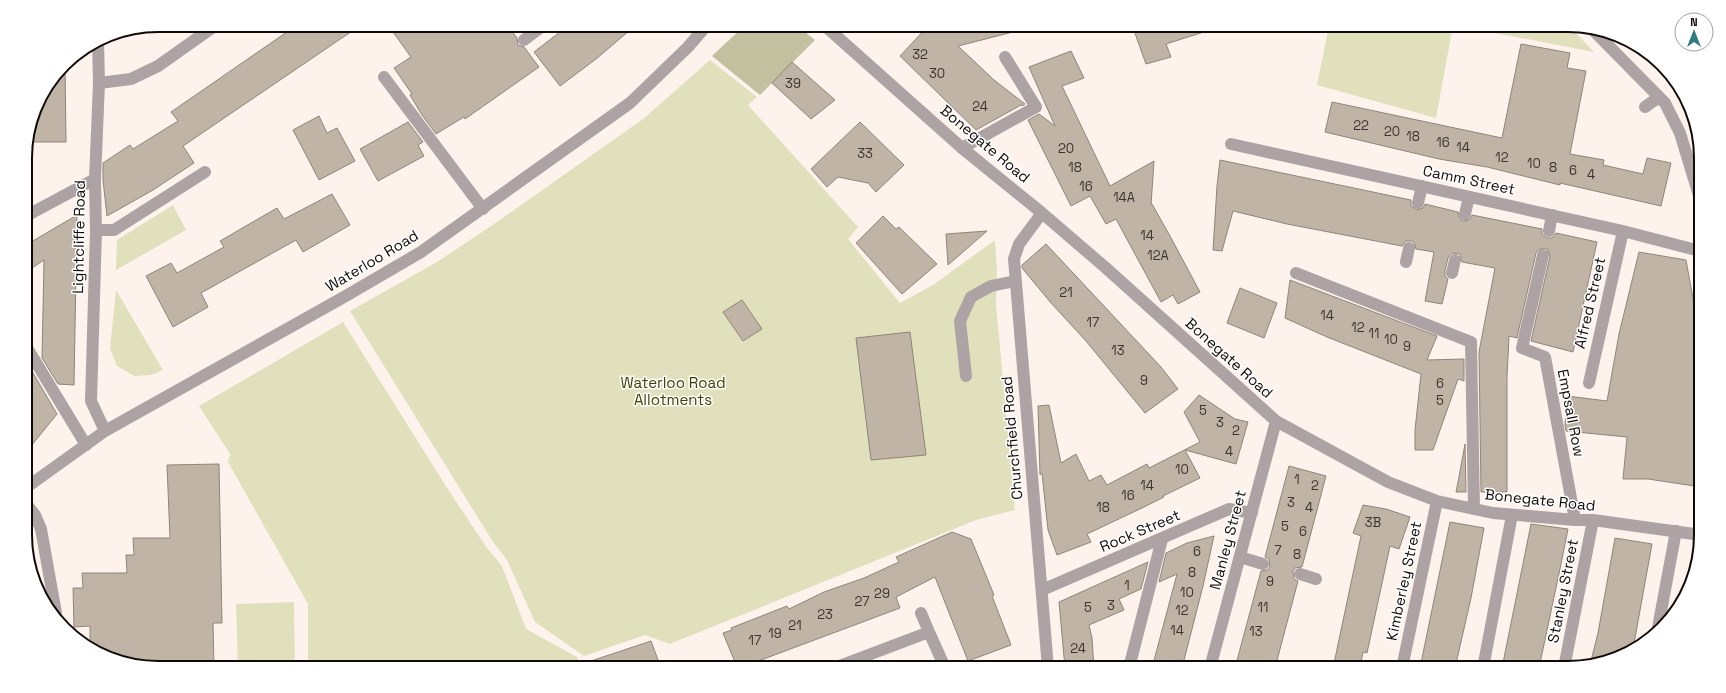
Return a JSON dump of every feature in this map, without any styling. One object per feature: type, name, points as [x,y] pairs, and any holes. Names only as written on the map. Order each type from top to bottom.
[{"type":"street","points":[[99,83],[131,79],[158,66],[206,32]]},
{"type":"street","points":[[524,40],[535,32]]},
{"type":"street","name":"Waterloo Road","points":[[32,483],[105,431],[344,297],[421,252],[630,104],[688,47],[701,32]]},
{"type":"street","name":"Bonegate Road","points":[[832,32],[962,148],[1042,213],[1276,421],[1388,482],[1437,501],[1493,513],[1575,520],[1593,520],[1694,534]]},
{"type":"street","points":[[1598,36],[1665,104],[1680,133],[1694,179]]},
{"type":"street","name":"Lightcliffe Road","points":[[98,48],[99,83],[95,179],[96,230],[91,400],[105,431]]},
{"type":"street","points":[[962,148],[1036,107],[1005,57]]},
{"type":"street","points":[[384,77],[483,209]]},
{"type":"street","points":[[1645,108],[1659,97]]},
{"type":"street","name":"Camm Street","points":[[1231,144],[1623,231],[1694,249]]},
{"type":"street","points":[[96,230],[114,230],[205,172]]},
{"type":"street","points":[[32,213],[95,179]]},
{"type":"street","points":[[1418,203],[1422,186]]},
{"type":"street","points":[[1465,214],[1469,197]]},
{"type":"street","name":"Churchfield Road","points":[[1042,213],[1019,244],[1014,259],[1047,661]]},
{"type":"street","points":[[1548,231],[1552,215]]},
{"type":"street","name":"Alfred Street","points":[[1588,383],[1623,231]]},
{"type":"street","points":[[1406,262],[1409,248]]},
{"type":"street","name":"Empsall Row","points":[[1543,255],[1522,348],[1545,357],[1575,520]]},
{"type":"street","points":[[1452,273],[1455,260]]},
{"type":"street","points":[[1296,273],[1471,342],[1474,509]]},
{"type":"street","points":[[966,376],[960,321],[971,297],[991,286],[1015,281]]},
{"type":"street","points":[[32,356],[86,445]]},
{"type":"street","name":"Manley Street","points":[[1212,661],[1276,421]]},
{"type":"street","name":"Kimberley Street","points":[[1403,661],[1437,501]]},
{"type":"street","name":"Rock Street","points":[[1042,590],[1229,509],[1252,513]]},
{"type":"street","points":[[32,511],[41,529],[55,608]]},
{"type":"street","points":[[1484,661],[1512,515]]},
{"type":"street","name":"Stanley Street","points":[[1565,661],[1593,520]]},
{"type":"street","points":[[1659,622],[1676,531]]},
{"type":"street","points":[[1131,661],[1162,539]]},
{"type":"street","points":[[1240,557],[1263,564]]},
{"type":"street","points":[[1300,574],[1316,579]]},
{"type":"street","points":[[922,613],[943,661]]},
{"type":"street","points":[[852,661],[929,632]]},
{"type":"green space","points":[[1328,32],[1452,32],[1436,118],[1317,85]]},
{"type":"green space","points":[[1490,32],[1575,32],[1594,52]]},
{"type":"green space","name":"Waterloo Road Allotments","points":[[710,60],[757,97],[748,105],[858,227],[848,239],[900,303],[933,285],[995,240],[997,270],[996,304],[1015,510],[976,520],[670,644],[645,635],[584,656],[535,622],[507,560],[493,542],[350,311],[437,262],[497,222],[643,119]]},
{"type":"green space","points":[[173,205],[186,230],[116,270],[117,240]]},
{"type":"green space","points":[[116,290],[163,370],[151,375],[134,376],[117,366],[110,349]]},
{"type":"green space","points":[[343,322],[449,491],[487,548],[502,566],[526,629],[577,657],[578,661],[308,661],[308,604],[228,462],[230,454],[199,406]]},
{"type":"green space","points":[[294,602],[295,661],[238,661],[236,604]]},
{"type":"shaded area","points":[[738,32],[805,32],[815,40],[760,95],[712,56]]},
{"type":"building","points":[[287,32],[351,32],[183,146],[194,163],[153,190],[107,216],[103,180],[103,163],[130,145],[133,149],[178,121],[171,112]]},
{"type":"building","points":[[393,32],[512,32],[517,38],[518,45],[524,47],[539,67],[465,119],[464,117],[436,134],[422,115],[410,95],[412,94],[394,68],[411,57]]},
{"type":"building","points":[[560,32],[628,32],[596,59],[560,86],[534,52]]},
{"type":"building","points":[[922,32],[1013,32],[958,46],[994,80],[1025,104],[976,130],[900,56]]},
{"type":"building","points":[[1135,32],[1204,32],[1166,44],[1171,57],[1146,64]]},
{"type":"building","points":[[1521,44],[1570,53],[1567,68],[1586,71],[1570,154],[1604,160],[1603,165],[1643,174],[1647,158],[1671,163],[1661,206],[1560,183],[1560,185],[1487,167],[1439,159],[1325,132],[1332,102],[1502,138]]},
{"type":"building","points":[[1071,51],[1084,78],[1062,86],[1110,186],[1154,161],[1151,205],[1152,204],[1200,292],[1178,304],[1173,295],[1161,302],[1116,219],[1106,224],[1090,196],[1071,206],[1028,120],[1039,114],[1055,126],[1029,67]]},
{"type":"building","points":[[792,62],[835,100],[811,119],[772,83]]},
{"type":"building","points":[[65,73],[66,142],[33,142],[36,125],[49,95]]},
{"type":"building","points":[[319,116],[327,133],[337,128],[355,161],[319,180],[293,130]]},
{"type":"building","points":[[408,122],[423,142],[418,145],[424,156],[378,181],[360,149]]},
{"type":"building","points":[[860,122],[904,165],[876,192],[868,183],[838,177],[827,187],[811,169]]},
{"type":"building","points":[[1220,160],[1411,200],[1411,206],[1417,210],[1423,208],[1425,204],[1458,212],[1460,219],[1464,221],[1470,219],[1472,215],[1542,229],[1542,234],[1547,238],[1552,238],[1556,233],[1597,242],[1573,352],[1531,341],[1550,256],[1548,250],[1544,248],[1538,250],[1536,253],[1517,338],[1509,336],[1507,377],[1507,492],[1481,492],[1479,352],[1495,268],[1462,262],[1460,254],[1452,253],[1448,258],[1445,271],[1445,276],[1448,279],[1442,304],[1425,301],[1434,252],[1416,249],[1414,243],[1411,241],[1406,241],[1402,246],[1287,224],[1233,211],[1222,251],[1213,250]]},
{"type":"building","points":[[332,194],[350,225],[303,252],[296,240],[201,293],[208,307],[173,327],[146,276],[171,263],[177,273],[224,247],[220,241],[277,208],[284,219]]},
{"type":"building","points":[[77,215],[74,385],[58,384],[42,358],[44,260],[32,268],[32,241]]},
{"type":"building","points":[[883,216],[896,229],[899,227],[937,264],[902,294],[856,243]]},
{"type":"building","points":[[987,231],[948,265],[946,234]]},
{"type":"building","points":[[1046,244],[1161,367],[1178,389],[1145,413],[1086,341],[1051,303],[1022,268],[1022,265]]},
{"type":"building","points":[[1639,252],[1686,260],[1694,304],[1694,486],[1648,479],[1623,479],[1627,437],[1566,431],[1567,396],[1607,401],[1619,334]]},
{"type":"building","points":[[1290,280],[1437,336],[1427,360],[1464,359],[1464,381],[1458,379],[1433,450],[1415,450],[1415,430],[1421,374],[1327,337],[1285,318]]},
{"type":"building","points":[[1240,288],[1277,303],[1264,338],[1227,323]]},
{"type":"building","points":[[742,300],[762,329],[743,341],[723,312]]},
{"type":"building","points":[[910,332],[926,455],[871,460],[856,338]]},
{"type":"building","points":[[32,371],[57,414],[32,445]]},
{"type":"building","points":[[1199,395],[1235,419],[1248,422],[1236,464],[1185,450],[1200,478],[1087,534],[1091,542],[1057,555],[1048,530],[1042,473],[1040,475],[1038,406],[1049,405],[1061,463],[1076,454],[1089,481],[1101,475],[1107,485],[1147,464],[1149,468],[1200,442],[1184,412]]},
{"type":"building","points":[[1465,444],[1466,492],[1456,492],[1459,477]]},
{"type":"building","points":[[219,464],[222,623],[213,623],[214,661],[150,661],[133,659],[102,648],[90,641],[90,626],[74,627],[73,588],[83,588],[82,573],[127,573],[126,555],[134,555],[133,538],[170,538],[167,465]]},
{"type":"building","points":[[1289,466],[1326,476],[1302,567],[1295,568],[1293,572],[1294,579],[1298,581],[1277,661],[1237,661],[1261,571],[1268,570],[1270,566],[1269,559],[1265,557]]},
{"type":"building","points":[[1363,505],[1386,509],[1410,517],[1399,549],[1390,546],[1367,653],[1363,652],[1361,661],[1334,661],[1361,536],[1353,533]]},
{"type":"building","points":[[1450,522],[1484,528],[1471,598],[1457,661],[1421,661]]},
{"type":"building","points":[[1531,524],[1568,529],[1540,661],[1503,661]]},
{"type":"building","points":[[952,532],[971,539],[994,595],[992,596],[1011,645],[968,661],[935,577],[896,597],[900,608],[758,661],[735,661],[723,633],[732,630],[731,628],[787,606],[789,609],[824,592],[864,578],[899,562],[896,557]]},
{"type":"building","points":[[1214,536],[1184,661],[1154,661],[1177,574],[1159,582],[1166,553],[1187,543]]},
{"type":"building","points":[[1615,538],[1652,544],[1634,642],[1616,651],[1591,659],[1598,633]]},
{"type":"building","points":[[1148,562],[1141,589],[1119,599],[1124,610],[1089,625],[1092,638],[1094,661],[1064,661],[1059,602]]},
{"type":"building","points":[[651,641],[658,661],[591,661]]}]
